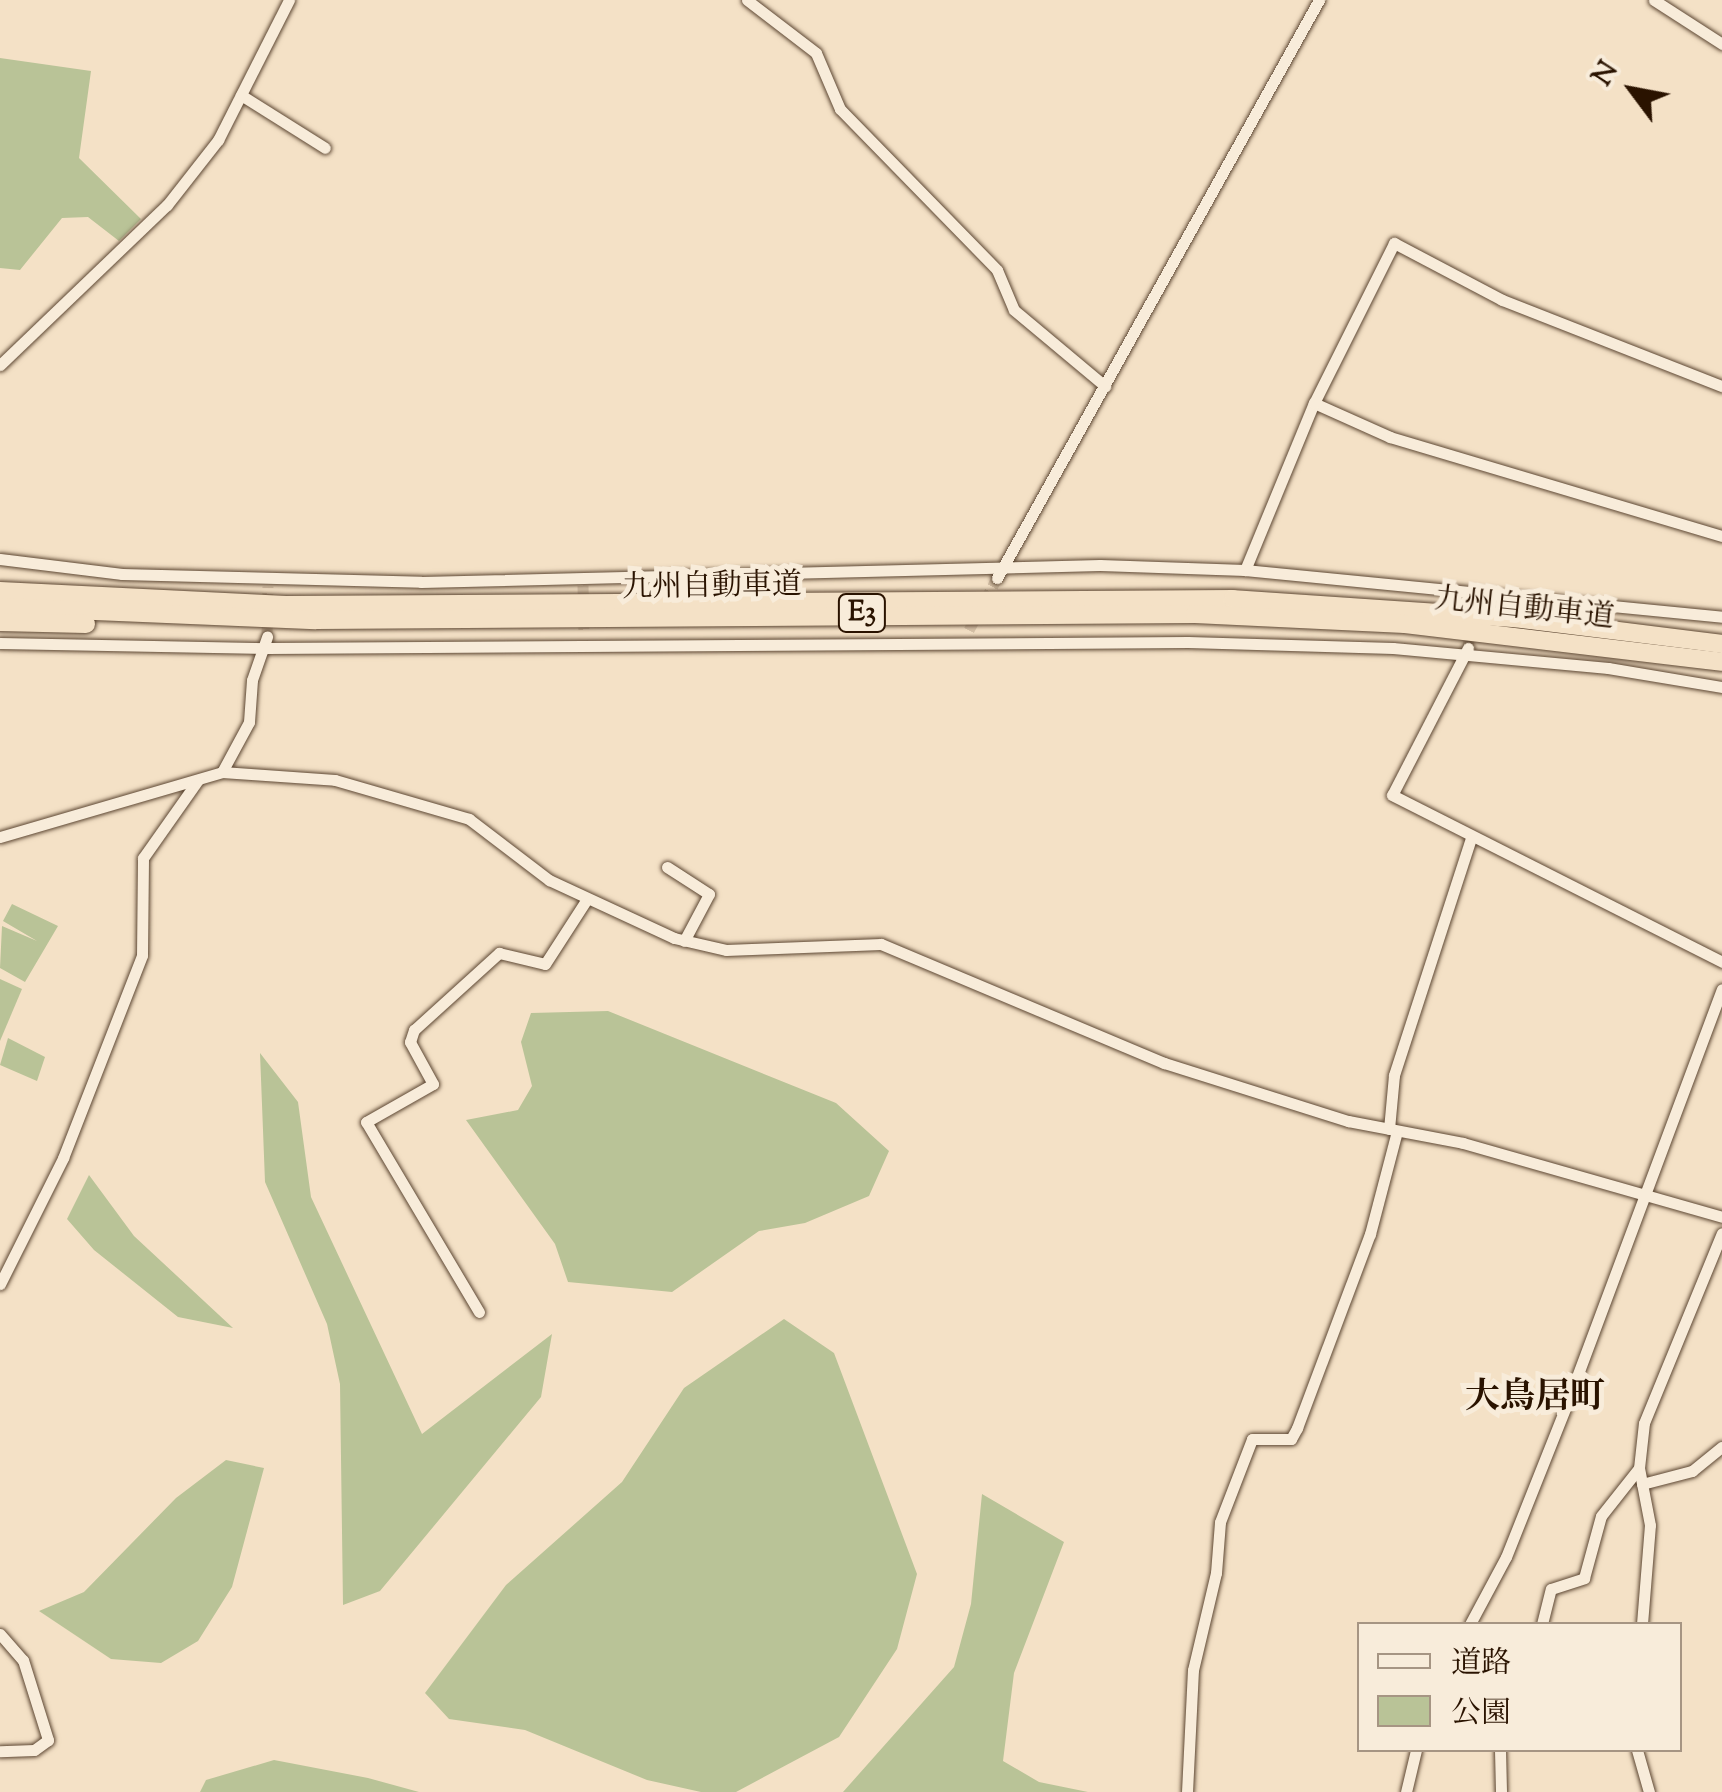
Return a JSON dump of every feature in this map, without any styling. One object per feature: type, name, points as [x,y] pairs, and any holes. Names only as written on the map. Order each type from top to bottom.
[{"type":"highway","points":[[0,578],[206,602]]},
{"type":"highway","name":"九州自動車道","points":[[0,590],[206,602],[1234,599],[1514,618],[1722,644]]},
{"type":"highway","name":"九州自動車道","points":[[0,607],[316,620],[1195,614],[1405,624],[1722,662]]},
{"type":"highway","points":[[0,622],[316,620]]},
{"type":"street","points":[[0,365],[167,205],[218,140],[289,0]]},
{"type":"street","points":[[746,0],[816,53],[840,109],[998,270],[1014,310],[1105,386]]},
{"type":"street","points":[[1000,573],[1320,0]]},
{"type":"street","points":[[1654,0],[1722,44]]},
{"type":"street","points":[[241,95],[325,148]]},
{"type":"street","points":[[1245,570],[1314,403],[1394,243],[1502,300],[1722,386]]},
{"type":"street","points":[[1314,403],[1390,437],[1722,536]]},
{"type":"street","points":[[0,559],[122,574],[267,582],[582,582],[1245,570],[1722,617]]},
{"type":"street","points":[[0,642],[966,636],[1467,652],[1722,687]]},
{"type":"street","points":[[222,772],[250,722],[252,680],[267,642]]},
{"type":"street","points":[[1467,652],[1392,795],[1722,962]]},
{"type":"street","points":[[0,837],[222,772],[334,780],[469,819],[548,880],[684,941],[726,950],[836,941],[890,947],[1164,1063],[1393,1130],[1646,1192],[1722,1217]]},
{"type":"street","points":[[0,1284],[63,1158],[142,955],[143,858],[198,780]]},
{"type":"street","points":[[1187,1792],[1193,1670],[1216,1573],[1220,1522],[1252,1438],[1291,1439],[1298,1428],[1370,1234],[1393,1130],[1394,1075],[1471,838]]},
{"type":"street","points":[[667,867],[709,894],[684,941]]},
{"type":"street","points":[[479,1312],[366,1122],[433,1084],[410,1042],[414,1030],[499,954],[545,964],[587,899]]},
{"type":"street","points":[[1471,1622],[1506,1557],[1722,989]]},
{"type":"street","points":[[1642,1622],[1650,1525],[1639,1468],[1650,1402],[1722,1233]]},
{"type":"street","points":[[1642,1484],[1692,1472],[1722,1447]]},
{"type":"street","points":[[1543,1622],[1551,1589],[1584,1578],[1601,1516],[1639,1468]]},
{"type":"street","points":[[0,1634],[23,1660],[48,1740],[34,1750],[0,1751]]},
{"type":"street","points":[[1406,1792],[1416,1752]]},
{"type":"street","points":[[1500,1752],[1501,1792]]},
{"type":"street","points":[[1638,1752],[1649,1792]]},
{"type":"green space","points":[[0,58],[91,71],[79,158],[141,219],[119,241],[88,217],[62,218],[20,270],[0,268]]},
{"type":"green space","points":[[12,904],[58,926],[25,982],[0,968],[2,926],[37,941],[3,921]]},
{"type":"green space","points":[[0,979],[22,989],[0,1041]]},
{"type":"green space","points":[[608,1011],[836,1103],[889,1151],[869,1196],[805,1223],[759,1231],[672,1292],[568,1282],[555,1244],[466,1120],[518,1110],[532,1086],[521,1042],[531,1013]]},
{"type":"green space","points":[[8,1038],[45,1057],[37,1081],[0,1065]]},
{"type":"green space","points":[[260,1053],[298,1102],[311,1197],[422,1434],[552,1334],[541,1397],[380,1591],[343,1605],[340,1384],[327,1324],[265,1182]]},
{"type":"green space","points":[[89,1175],[134,1236],[233,1328],[178,1317],[94,1250],[67,1219]]},
{"type":"green space","points":[[784,1319],[834,1353],[917,1574],[897,1649],[839,1737],[736,1792],[701,1792],[647,1780],[525,1730],[449,1719],[425,1693],[506,1585],[622,1482],[684,1388]]},
{"type":"green space","points":[[226,1460],[264,1468],[232,1587],[198,1641],[161,1663],[111,1659],[39,1611],[84,1592],[176,1498]]},
{"type":"green space","points":[[982,1494],[1064,1542],[1014,1673],[1003,1761],[1039,1782],[1088,1792],[843,1792],[954,1667],[971,1604]]},
{"type":"green space","points":[[274,1760],[419,1792],[200,1792],[206,1780]]},
{"type":"tunnel","points":[[969,630],[997,578]]},
{"type":"tunnel","points":[[583,585],[584,634]]},
{"type":"tunnel","points":[[267,637],[268,586]]},
{"type":"tunnel","points":[[1468,648],[1474,596]]},
{"type":"district","name":"大鳥居町","points":[[1535,1399]]}]
